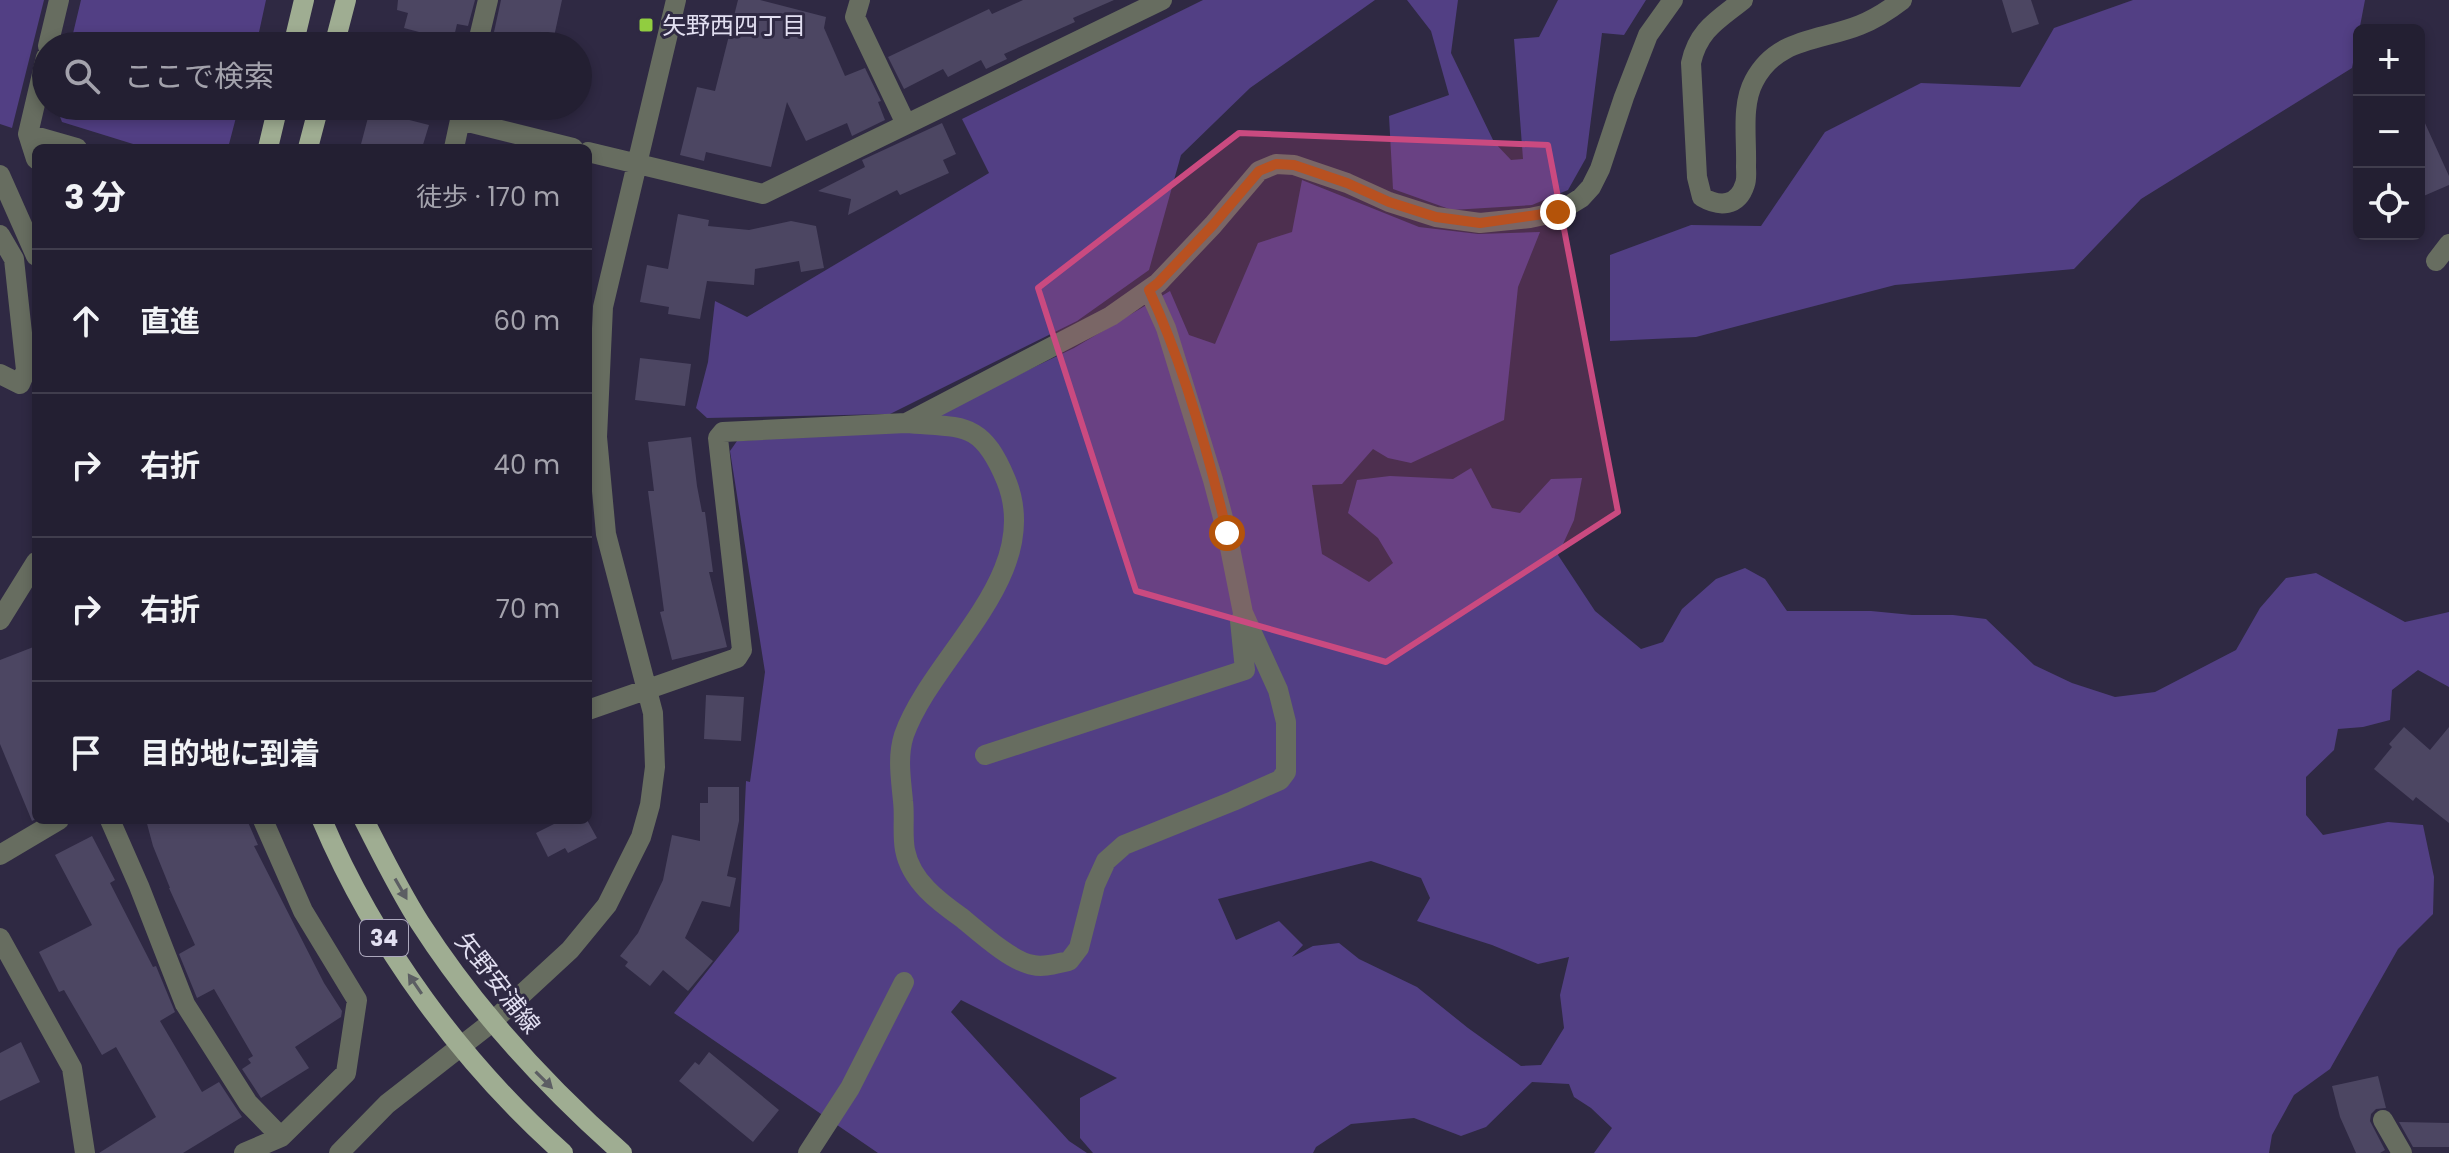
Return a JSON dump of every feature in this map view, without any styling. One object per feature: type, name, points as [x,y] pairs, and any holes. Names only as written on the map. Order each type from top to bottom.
[{"type":"main road","points":[[296,32],[304,0]]},
{"type":"main road","points":[[338,32],[346,0]]},
{"type":"main road","points":[[269,144],[275,120]]},
{"type":"main road","points":[[309,144],[315,120]]},
{"type":"main road","name":"34","points":[[324,824],[387,943],[423,996],[504,1095],[563,1153]]},
{"type":"main road","name":"矢野安浦線","points":[[366,824],[420,922],[492,1022],[544,1080],[622,1153]]},
{"type":"street","points":[[51,32],[59,0]]},
{"type":"street","points":[[480,32],[488,0]]},
{"type":"street","points":[[339,1153],[387,1104],[492,1022],[590,928],[607,905],[641,837],[650,805],[655,767],[653,713],[606,534],[597,437],[603,307],[676,0]]},
{"type":"street","points":[[860,0],[855,17],[906,124]]},
{"type":"street","points":[[592,153],[763,194],[1161,0]]},
{"type":"street","points":[[906,423],[1111,316],[1149,290],[1213,225],[1259,171],[1276,164],[1294,165],[1436,217],[1480,223],[1558,212],[1581,198],[1591,187],[1648,35],[1673,0]]},
{"type":"street","points":[[1743,0],[1710,26],[1695,45],[1691,63],[1697,177],[1702,197],[1715,205],[1728,205],[1738,197],[1746,183],[1749,90],[1769,61],[1803,40],[1858,26],[1902,0]]},
{"type":"street","points":[[32,117],[28,134],[32,146]]},
{"type":"street","points":[[455,144],[460,120]]},
{"type":"street","points":[[483,120],[560,144]]},
{"type":"street","points":[[28,134],[63,144]]},
{"type":"street","points":[[0,175],[32,247]]},
{"type":"street","points":[[0,235],[14,259],[26,370],[20,384],[0,374]]},
{"type":"street","points":[[2436,261],[2449,244]]},
{"type":"street","points":[[592,709],[737,658],[742,650],[718,438],[723,432],[906,423],[966,429],[986,441],[1004,475],[1014,500],[1015,526],[1008,556],[991,595],[930,683],[909,725],[899,757],[905,851],[929,894],[1004,951],[1032,965],[1069,961],[1079,948],[1095,885],[1106,861],[1124,845],[1280,780],[1286,772],[1286,722],[1278,690],[1243,613],[1217,492],[1166,328],[1149,290]]},
{"type":"street","points":[[0,620],[32,572]]},
{"type":"street","points":[[985,755],[1245,670],[1240,619],[1243,613]]},
{"type":"street","points":[[0,855],[52,824]]},
{"type":"street","points":[[112,824],[185,1004],[248,1103],[281,1137]]},
{"type":"street","points":[[244,1153],[281,1137],[346,1073],[357,1000],[303,911],[265,824]]},
{"type":"street","points":[[0,938],[72,1068],[85,1153]]},
{"type":"street","points":[[808,1153],[850,1088],[904,982]]},
{"type":"street","points":[[2383,1120],[2402,1153]]},
{"type":"highlighted area","points":[[1239,133],[1548,145],[1618,512],[1386,662],[1136,591],[1038,288]]},
{"type":"shaded area","points":[[0,0],[44,0],[36,32],[32,32],[32,48],[12,128],[0,124]]},
{"type":"shaded area","points":[[81,0],[266,0],[259,32],[73,32]]},
{"type":"shaded area","points":[[1203,0],[1375,0],[1250,88],[1181,155],[1149,270],[1077,321],[890,414],[707,418],[696,408],[708,362],[715,301],[747,317],[989,173],[962,119]]},
{"type":"shaded area","points":[[1407,0],[1458,0],[1451,53],[1494,142],[1511,160],[1523,159],[1514,39],[1539,37],[1558,0],[1646,0],[1624,35],[1602,33],[1586,158],[1568,190],[1532,205],[1452,210],[1393,189],[1389,116],[1449,95],[1431,31]]},
{"type":"shaded area","points":[[2133,0],[2365,0],[2360,24],[2353,24],[2352,68],[2141,199],[2074,269],[1895,285],[1696,337],[1610,341],[1610,255],[1691,225],[1761,226],[1825,132],[1921,83],[2020,87],[2054,28]]},
{"type":"shaded area","points":[[235,120],[229,144],[133,144],[62,122]]},
{"type":"shaded area","points":[[1302,180],[1419,227],[1478,234],[1540,232],[1518,287],[1504,420],[1411,463],[1388,458],[1373,449],[1342,484],[1312,485],[1322,554],[1369,582],[1393,563],[1378,538],[1348,513],[1357,480],[1390,476],[1453,479],[1471,468],[1492,508],[1520,513],[1551,479],[1582,478],[1574,520],[1558,555],[1595,611],[1641,649],[1663,642],[1682,609],[1716,579],[1745,568],[1765,579],[1787,611],[1871,611],[1986,619],[2034,665],[2072,683],[2115,697],[2155,692],[2236,650],[2260,608],[2286,578],[2316,573],[2405,622],[2449,612],[2449,687],[2418,670],[2392,690],[2390,720],[2338,729],[2334,750],[2306,777],[2306,815],[2323,835],[2388,822],[2423,825],[2434,877],[2433,914],[2398,949],[2330,1069],[2294,1095],[2272,1135],[2269,1153],[1594,1153],[1612,1128],[1574,1097],[1569,1084],[1532,1082],[1486,1127],[1461,1136],[1414,1118],[1351,1124],[1316,1147],[1313,1153],[1093,1153],[1080,1138],[1080,1098],[1117,1078],[961,1000],[951,1012],[1069,1141],[1087,1153],[878,1153],[674,1013],[739,931],[746,781],[750,782],[765,672],[730,451],[737,441],[899,432],[1074,348],[1170,291],[1189,335],[1215,344],[1258,243],[1292,232]],"holes":[[[1371,861],[1421,878],[1430,898],[1417,921],[1492,945],[1538,964],[1569,957],[1560,995],[1564,1028],[1541,1065],[1521,1066],[1417,987],[1359,959],[1339,943],[1313,946],[1292,957],[1303,945],[1279,921],[1236,940],[1218,899]]]},
{"type":"building","points":[[398,0],[475,0],[468,26],[457,24],[455,32],[419,32],[404,28],[408,13],[397,10]]},
{"type":"building","points":[[501,0],[562,0],[555,32],[494,32]]},
{"type":"building","points":[[738,0],[760,0],[826,17],[824,28],[845,76],[865,68],[881,101],[878,102],[885,120],[852,136],[847,123],[806,141],[787,102],[771,167],[706,152],[704,161],[680,155],[697,87],[715,91]]},
{"type":"building","points":[[1023,0],[1114,0],[1073,18],[1075,22],[1004,54],[1007,59],[986,69],[981,60],[948,77],[943,69],[904,89],[888,57],[989,9],[992,14]]},
{"type":"building","points":[[2002,0],[2031,0],[2039,24],[2012,33]]},
{"type":"building","points":[[367,120],[409,120],[429,125],[423,144],[361,144]]},
{"type":"building","points":[[942,123],[956,154],[943,160],[949,173],[900,195],[897,190],[848,215],[851,199],[818,191],[865,167],[862,160]]},
{"type":"building","points":[[2425,123],[2449,176],[2449,185],[2425,195]]},
{"type":"building","points":[[678,214],[709,220],[708,226],[749,230],[791,221],[816,226],[824,268],[801,272],[799,261],[755,269],[754,285],[707,281],[700,319],[668,314],[669,307],[640,302],[647,265],[668,269]]},
{"type":"building","points":[[640,358],[691,364],[685,406],[635,400]]},
{"type":"building","points":[[691,437],[713,572],[709,572],[727,647],[672,660],[660,612],[664,611],[648,491],[654,491],[648,442]]},
{"type":"building","points":[[32,648],[32,821],[0,744],[0,660]]},
{"type":"building","points":[[706,695],[744,697],[741,741],[704,739]]},
{"type":"building","points":[[2404,727],[2430,750],[2449,727],[2449,823],[2416,797],[2413,801],[2374,769]]},
{"type":"building","points":[[708,787],[739,787],[739,821],[727,876],[736,878],[730,907],[702,901],[685,938],[713,961],[688,991],[663,970],[650,986],[625,966],[628,962],[620,956],[638,933],[663,880],[672,835],[700,841],[700,803],[708,803]]},
{"type":"building","points":[[147,824],[249,824],[258,845],[254,846],[324,983],[342,1011],[341,1017],[295,1047],[309,1068],[261,1098],[242,1069],[251,1063],[248,1059],[253,1056],[214,989],[197,998],[179,954],[195,945],[153,846]]},
{"type":"building","points":[[554,824],[589,824],[597,838],[568,853],[565,848],[548,857],[536,833]]},
{"type":"building","points":[[92,836],[115,880],[110,883],[153,967],[156,966],[175,1012],[160,1021],[202,1092],[219,1082],[242,1117],[183,1153],[99,1153],[156,1117],[116,1047],[102,1055],[64,990],[59,992],[39,952],[92,925],[55,855]]},
{"type":"building","points":[[21,1042],[40,1082],[0,1101],[0,1053]]},
{"type":"building","points":[[709,1052],[779,1110],[753,1142],[679,1081],[695,1062],[699,1065]]},
{"type":"building","points":[[2378,1076],[2386,1108],[2376,1109],[2370,1121],[2385,1150],[2380,1153],[2356,1153],[2340,1117],[2332,1086]]},
{"type":"building","points":[[2399,1122],[2449,1123],[2449,1147],[2413,1147]]},
{"type":"place","name":"矢野西四丁目","points":[[646,25]]},
{"type":"route","points":[[1227,533],[1186,388],[1166,328],[1149,290],[1213,225],[1259,171],[1276,164],[1294,165],[1436,217],[1480,223],[1558,212]]}]
